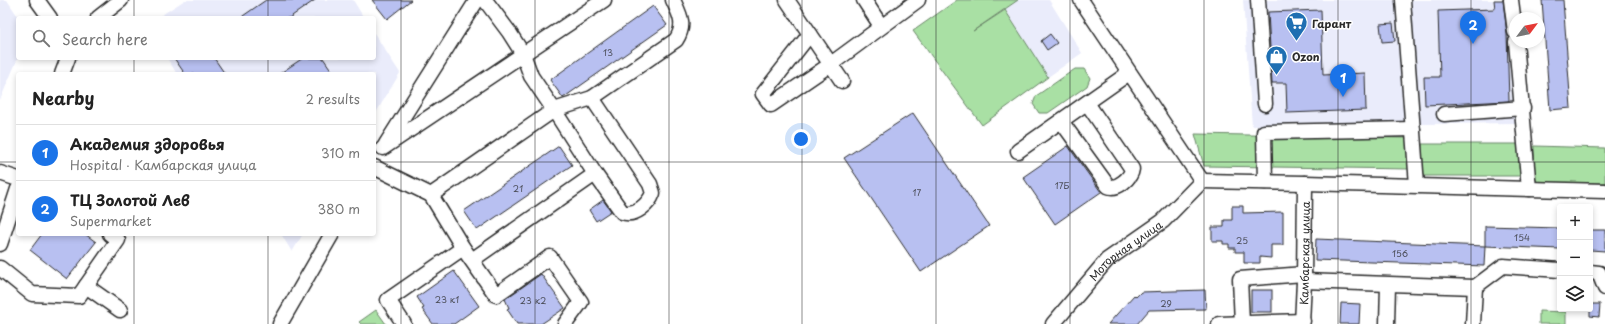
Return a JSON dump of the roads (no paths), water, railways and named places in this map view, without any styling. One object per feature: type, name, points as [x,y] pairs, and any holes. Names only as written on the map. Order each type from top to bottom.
[{"type":"street","points":[[37,0],[49,16]]},
{"type":"street","points":[[101,16],[121,0]]},
{"type":"street","points":[[376,160],[477,0]]},
{"type":"street","points":[[485,0],[509,32],[523,54],[531,76],[595,174],[622,212],[626,213],[637,211],[651,198],[653,193],[650,184],[592,98]]},
{"type":"street","points":[[383,148],[604,0]]},
{"type":"street","points":[[431,195],[554,110],[592,98],[676,40],[680,34],[682,25],[673,0]]},
{"type":"street","points":[[787,0],[842,81]]},
{"type":"street","points":[[864,0],[881,26]]},
{"type":"street","points":[[810,34],[763,94],[771,105],[831,64],[918,0]]},
{"type":"street","points":[[1081,0],[1202,182],[1417,185],[1605,191]]},
{"type":"street","points":[[1258,0],[1265,104]]},
{"type":"street","points":[[1403,0],[1417,185]]},
{"type":"street","points":[[1512,0],[1513,12]]},
{"type":"street","points":[[1517,48],[1529,189]]},
{"type":"street","points":[[63,72],[67,60]]},
{"type":"street","points":[[1018,151],[1129,73]]},
{"type":"street","points":[[1061,121],[1108,186],[1114,187],[1119,184],[1130,174],[1132,169],[1086,103]]},
{"type":"street","points":[[1444,114],[1523,108]]},
{"type":"street","points":[[1264,182],[1264,132],[1413,129]]},
{"type":"street","points":[[376,168],[409,186],[431,195],[463,248],[496,295],[550,257],[581,302],[565,324]]},
{"type":"street","points":[[0,173],[16,178]]},
{"type":"street","points":[[472,260],[595,174]]},
{"type":"street","name":"Моторная улица","points":[[1053,324],[1107,260],[1163,221],[1202,182]]},
{"type":"street","name":"Камбарская улица","points":[[1302,323],[1305,183]]},
{"type":"street","points":[[0,244],[16,195]]},
{"type":"street","points":[[0,268],[32,294],[79,296],[118,240],[113,236]]},
{"type":"street","points":[[280,324],[331,236]]},
{"type":"street","points":[[404,324],[388,300],[463,248]]},
{"type":"street","points":[[1242,323],[1240,279],[1304,277],[1388,285],[1475,287],[1503,266],[1557,270]]},
{"type":"street","points":[[1593,272],[1599,273],[1605,288]]},
{"type":"street","points":[[1388,285],[1388,324]]},
{"type":"street","points":[[86,286],[120,310]]},
{"type":"street","points":[[1473,324],[1475,287]]},
{"type":"street","points":[[1219,324],[1302,323]]},
{"type":"place","name":"Гарант","points":[[1296,42]]},
{"type":"place","name":"ТЦ Золотой Лев","points":[[1473,44]]},
{"type":"place","name":"Ozon","points":[[1276,76]]},
{"type":"place","name":"Академия здоровья","points":[[1343,97]]}]
